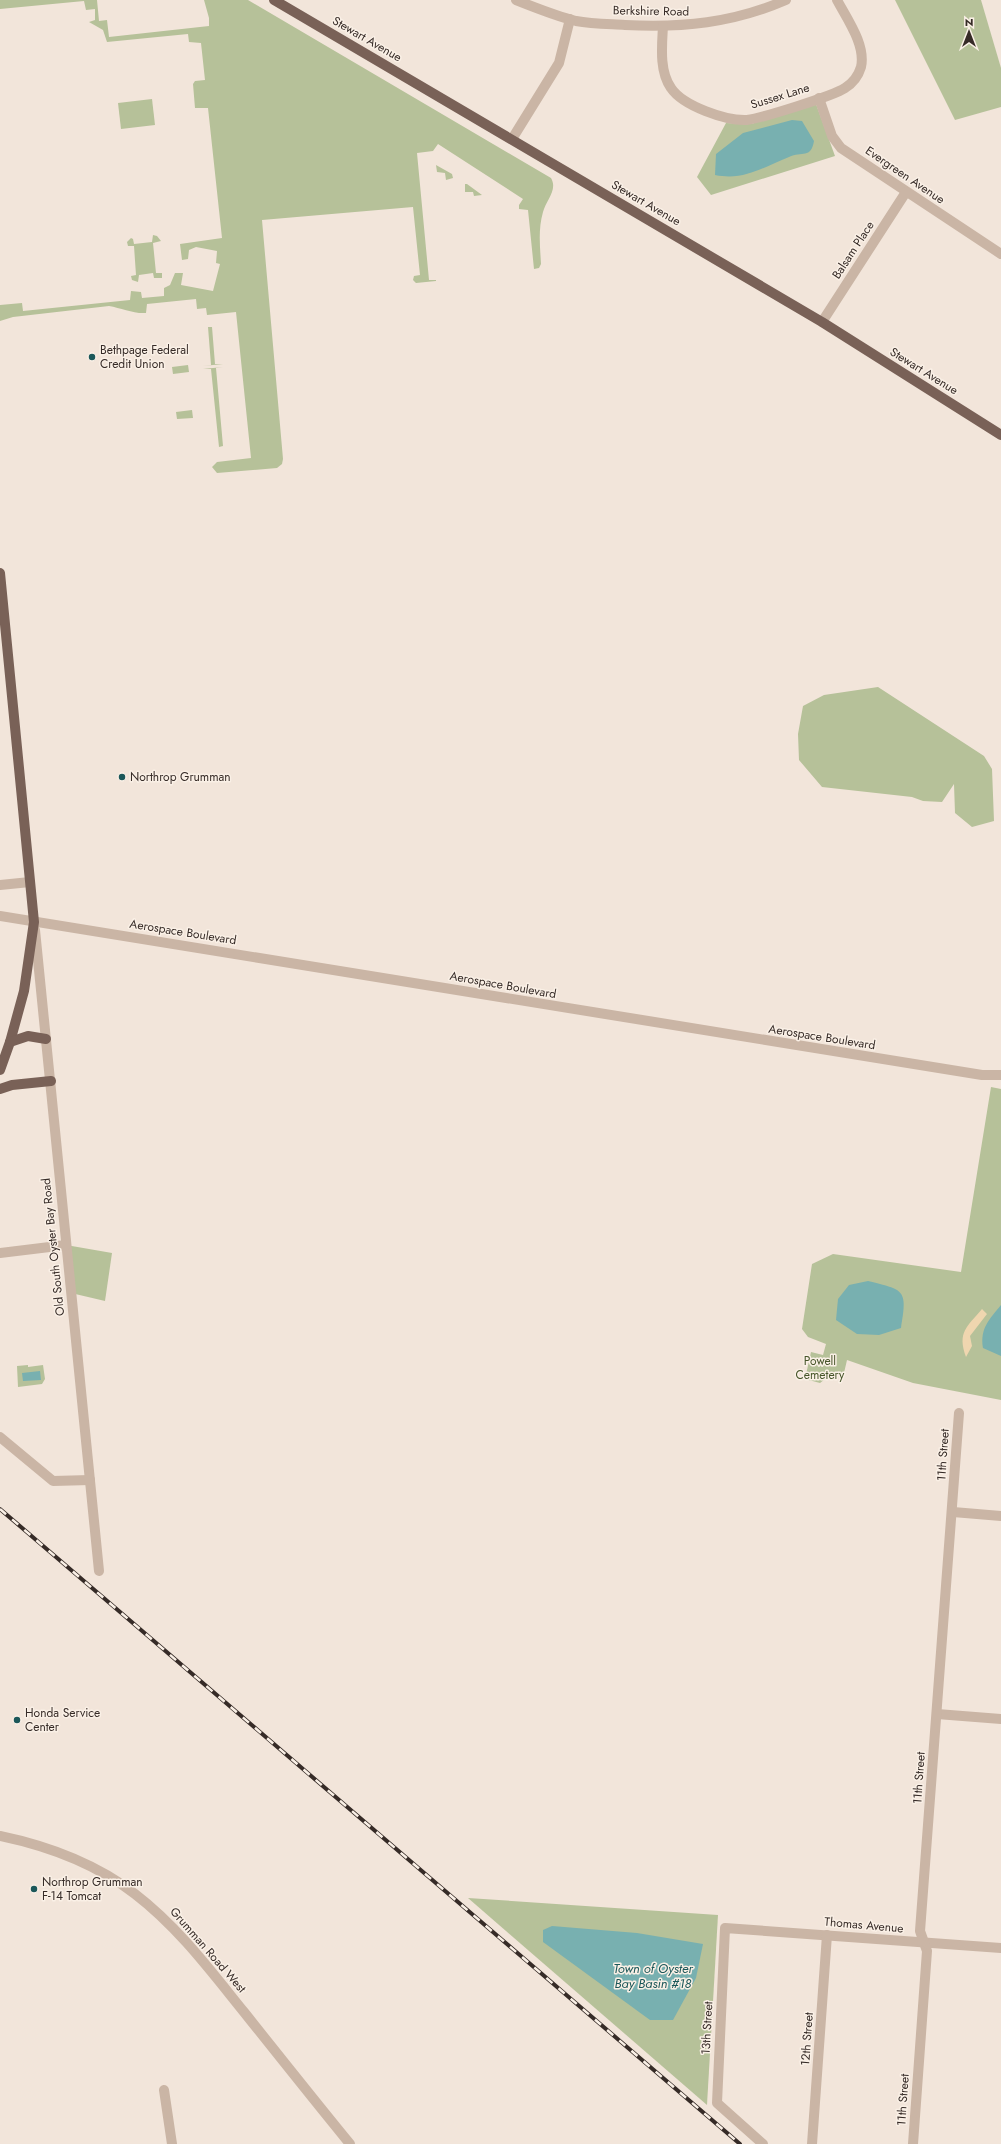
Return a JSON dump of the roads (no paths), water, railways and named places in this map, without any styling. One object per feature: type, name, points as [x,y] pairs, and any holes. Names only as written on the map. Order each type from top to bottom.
[{"type":"main road","name":"Stewart Avenue","points":[[274,0],[822,322],[1001,435]]},
{"type":"main road","points":[[0,573],[34,922],[24,991],[10,1042],[0,1070]]},
{"type":"main road","points":[[10,1042],[28,1036],[46,1039]]},
{"type":"main road","points":[[0,1089],[51,1081]]},
{"type":"street","name":"Berkshire Road","points":[[516,0],[570,19],[603,24],[663,26],[684,26],[731,19],[763,10],[786,0]]},
{"type":"street","name":"Sussex Lane","points":[[663,26],[662,51],[664,74],[671,88],[681,97],[714,115],[731,119],[747,120],[819,98],[843,89],[855,80],[861,68],[862,57],[859,45],[837,0]]},
{"type":"street","points":[[512,139],[559,63],[570,19]]},
{"type":"street","name":"Evergreen Avenue","points":[[819,98],[832,136],[841,148],[1001,254]]},
{"type":"street","name":"Balsam Place","points":[[822,322],[906,192]]},
{"type":"street","points":[[0,885],[30,882]]},
{"type":"street","name":"Aerospace Boulevard","points":[[0,916],[778,1043],[982,1075],[1001,1075]]},
{"type":"street","name":"Old South Oyster Bay Road","points":[[34,922],[51,1081],[98,1571]]},
{"type":"street","points":[[0,1253],[66,1245]]},
{"type":"street","name":"11th Street","points":[[913,2144],[927,1951],[920,1931],[953,1512],[959,1413]]},
{"type":"street","points":[[0,1438],[53,1481],[90,1480]]},
{"type":"street","points":[[953,1512],[1001,1516]]},
{"type":"street","points":[[937,1714],[1001,1720]]},
{"type":"street","name":"Grumman Road West","points":[[0,1836],[50,1849],[95,1869],[135,1894],[169,1923],[217,1978],[350,2144]]},
{"type":"street","name":"Thomas Avenue","points":[[725,1928],[1001,1948]]},
{"type":"street","name":"13th Street","points":[[725,1928],[717,2103],[763,2144]]},
{"type":"street","name":"12th Street","points":[[812,2144],[828,1935]]},
{"type":"street","points":[[164,2090],[172,2144]]},
{"type":"water","points":[[792,120],[802,121],[814,141],[811,150],[805,154],[794,155],[745,175],[715,175],[716,154],[743,133]]},
{"type":"water","points":[[868,1281],[889,1287],[901,1293],[904,1305],[901,1328],[879,1335],[857,1334],[836,1320],[838,1299],[849,1285]]},
{"type":"water","points":[[1001,1305],[1001,1356],[983,1348],[982,1341],[986,1325]]},
{"type":"water","points":[[40,1371],[41,1380],[23,1381],[22,1373]]},
{"type":"water","name":"Town of Oyster Bay Basin #18","points":[[552,1926],[637,1933],[703,1944],[696,1978],[673,2020],[650,2020],[543,1942],[543,1930]]},
{"type":"railway","points":[[0,1509],[740,2144]]},
{"type":"place","name":"Bethpage Federal Credit Union","points":[[92,357]]},
{"type":"place","name":"Northrop Grumman","points":[[122,777]]},
{"type":"place","name":"Honda Service Center","points":[[17,1720]]},
{"type":"place","name":"Northrop Grumman F-14 Tomcat","points":[[34,1889]]},
{"type":"park label","name":"Powell Cemetery","points":[[820,1368]]}]
